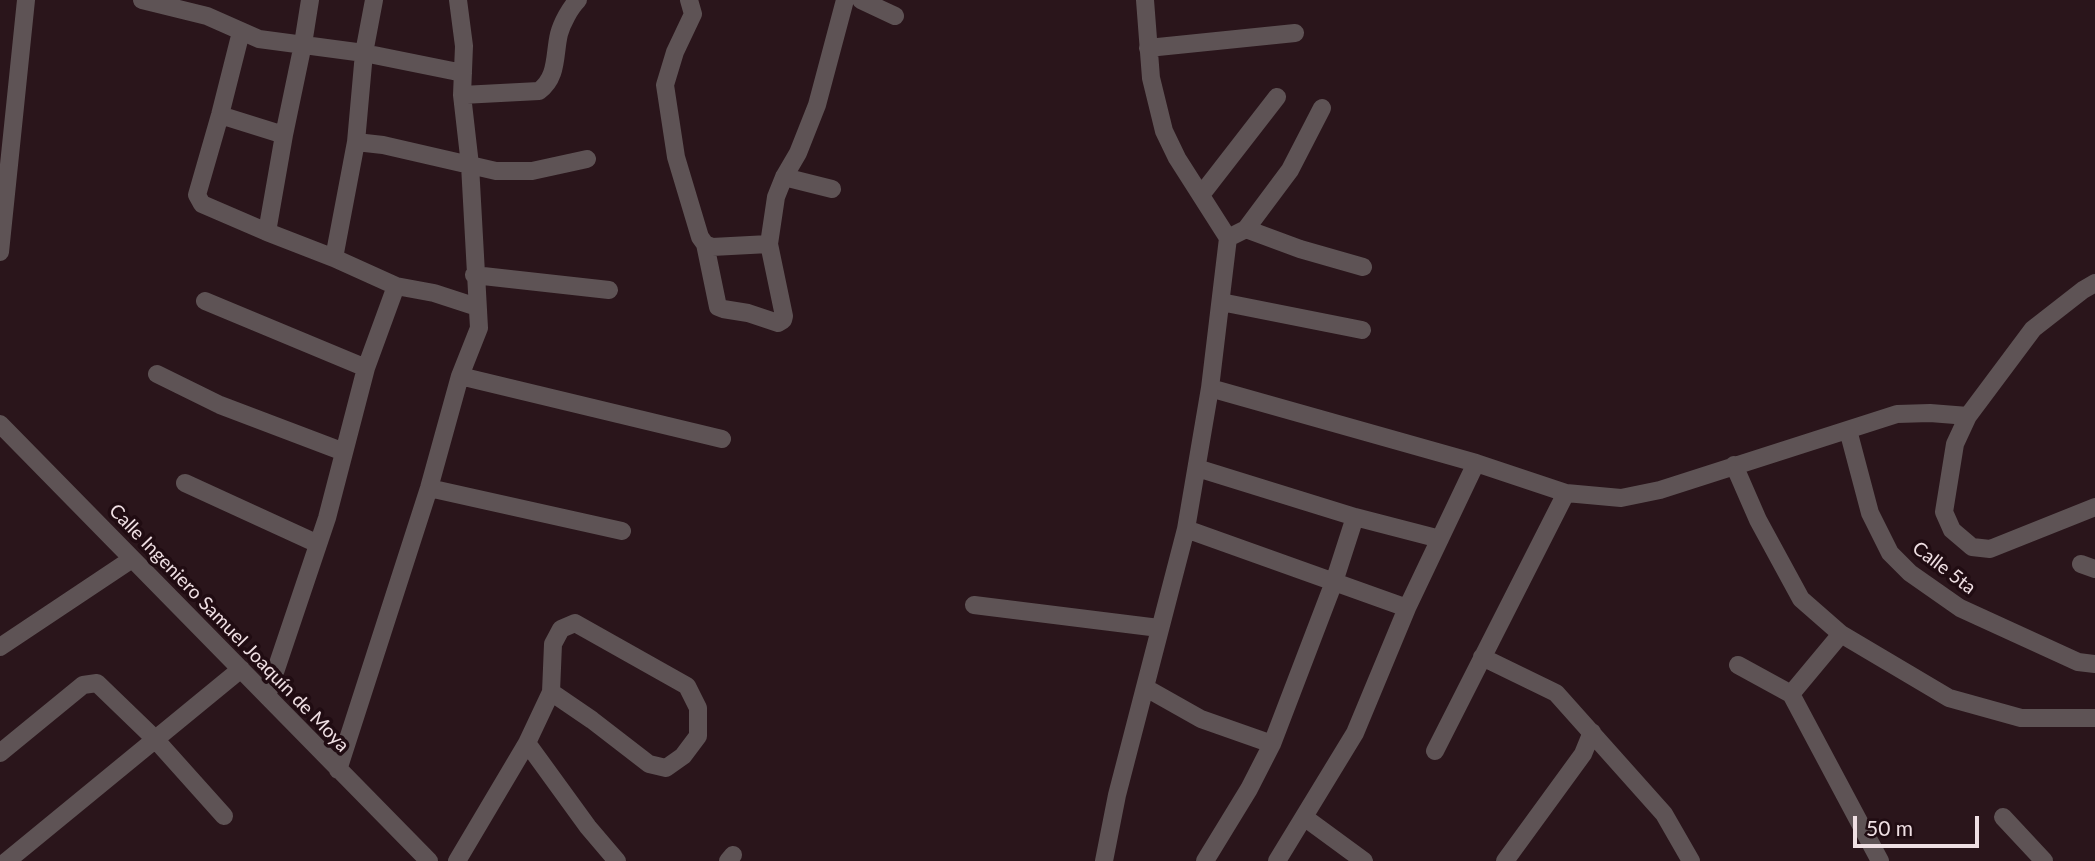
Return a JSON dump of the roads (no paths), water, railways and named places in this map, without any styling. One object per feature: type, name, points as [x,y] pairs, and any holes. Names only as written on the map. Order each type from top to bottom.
[{"type":"street","points":[[0,252],[26,0]]},
{"type":"street","points":[[142,0],[207,16],[259,39],[364,53],[463,73]]},
{"type":"street","points":[[267,232],[310,0]]},
{"type":"street","points":[[334,258],[356,142],[364,53],[374,0]]},
{"type":"street","points":[[338,770],[429,488],[460,376],[479,328],[470,165],[463,95],[464,46],[458,0]]},
{"type":"street","points":[[463,95],[540,91],[552,75],[559,32],[578,0]]},
{"type":"street","points":[[689,0],[693,13],[675,52],[665,85],[676,158],[705,244],[718,307],[778,323],[784,316],[769,244],[776,197],[817,106],[845,0]]},
{"type":"street","points":[[861,0],[895,16]]},
{"type":"street","points":[[1104,861],[1117,795],[1186,529],[1210,388],[1228,238],[1177,158],[1164,131],[1151,78],[1145,0]]},
{"type":"street","points":[[241,32],[197,195],[202,204],[396,286],[435,293],[477,307]]},
{"type":"street","points":[[1148,48],[1295,33]]},
{"type":"street","points":[[1201,195],[1277,97]]},
{"type":"street","points":[[1228,238],[1247,229],[1290,170],[1322,108]]},
{"type":"street","points":[[220,115],[284,135]]},
{"type":"street","points":[[356,142],[383,145],[496,171],[532,171],[586,159]]},
{"type":"street","points":[[784,177],[832,189]]},
{"type":"street","points":[[1247,229],[1300,249],[1363,267]]},
{"type":"street","points":[[705,244],[712,247],[769,244]]},
{"type":"street","points":[[474,275],[608,290]]},
{"type":"street","points":[[2095,283],[2032,328],[1968,416],[1955,444],[1944,512],[1952,530],[1972,547],[1990,549],[2095,507]]},
{"type":"street","points":[[267,696],[327,518],[366,368],[396,286]]},
{"type":"street","points":[[205,301],[366,368]]},
{"type":"street","points":[[1221,302],[1362,330]]},
{"type":"street","points":[[157,374],[220,405],[344,452]]},
{"type":"street","points":[[460,376],[722,439]]},
{"type":"street","points":[[1210,388],[1476,463],[1566,493],[1621,498],[1660,490],[1896,414],[1968,416]]},
{"type":"street","name":"Calle 5ta","points":[[1848,430],[1870,513],[1890,553],[1910,573],[1960,608],[2078,662],[2095,664]]},
{"type":"street","name":"Calle Ingeniero Samuel Joaquín de Moya","points":[[4,434],[132,559],[429,861]]},
{"type":"street","points":[[1277,861],[1355,733],[1407,608],[1476,463]]},
{"type":"street","points":[[1734,466],[1758,520],[1801,599],[1841,635],[1950,698],[2021,718],[2095,718]]},
{"type":"street","points":[[1197,468],[1355,517],[1440,539]]},
{"type":"street","points":[[185,483],[317,544]]},
{"type":"street","points":[[429,488],[622,531]]},
{"type":"street","points":[[1436,751],[1566,493]]},
{"type":"street","points":[[1205,861],[1249,789],[1272,744],[1334,582],[1355,517]]},
{"type":"street","points":[[1186,529],[1407,608]]},
{"type":"street","points":[[0,647],[132,559]]},
{"type":"street","points":[[974,605],[1160,628]]},
{"type":"street","points":[[457,861],[527,743],[551,692],[553,644],[561,629],[575,624],[687,686],[698,708],[698,736],[683,756],[666,768],[649,764],[551,692]]},
{"type":"street","points":[[1791,694],[1841,635]]},
{"type":"street","points":[[1482,657],[1556,693],[1664,814],[1691,861]]},
{"type":"street","points":[[1738,665],[1791,694],[1880,861]]},
{"type":"street","points":[[7,861],[241,669]]},
{"type":"street","points":[[0,753],[83,685],[97,682],[155,739],[224,816]]},
{"type":"street","points":[[1146,688],[1201,719],[1272,744]]},
{"type":"street","points":[[1505,861],[1583,754],[1592,732]]},
{"type":"street","points":[[527,743],[588,827],[617,861]]},
{"type":"street","points":[[1304,817],[1364,861]]},
{"type":"street","points":[[2003,817],[2044,861]]}]
